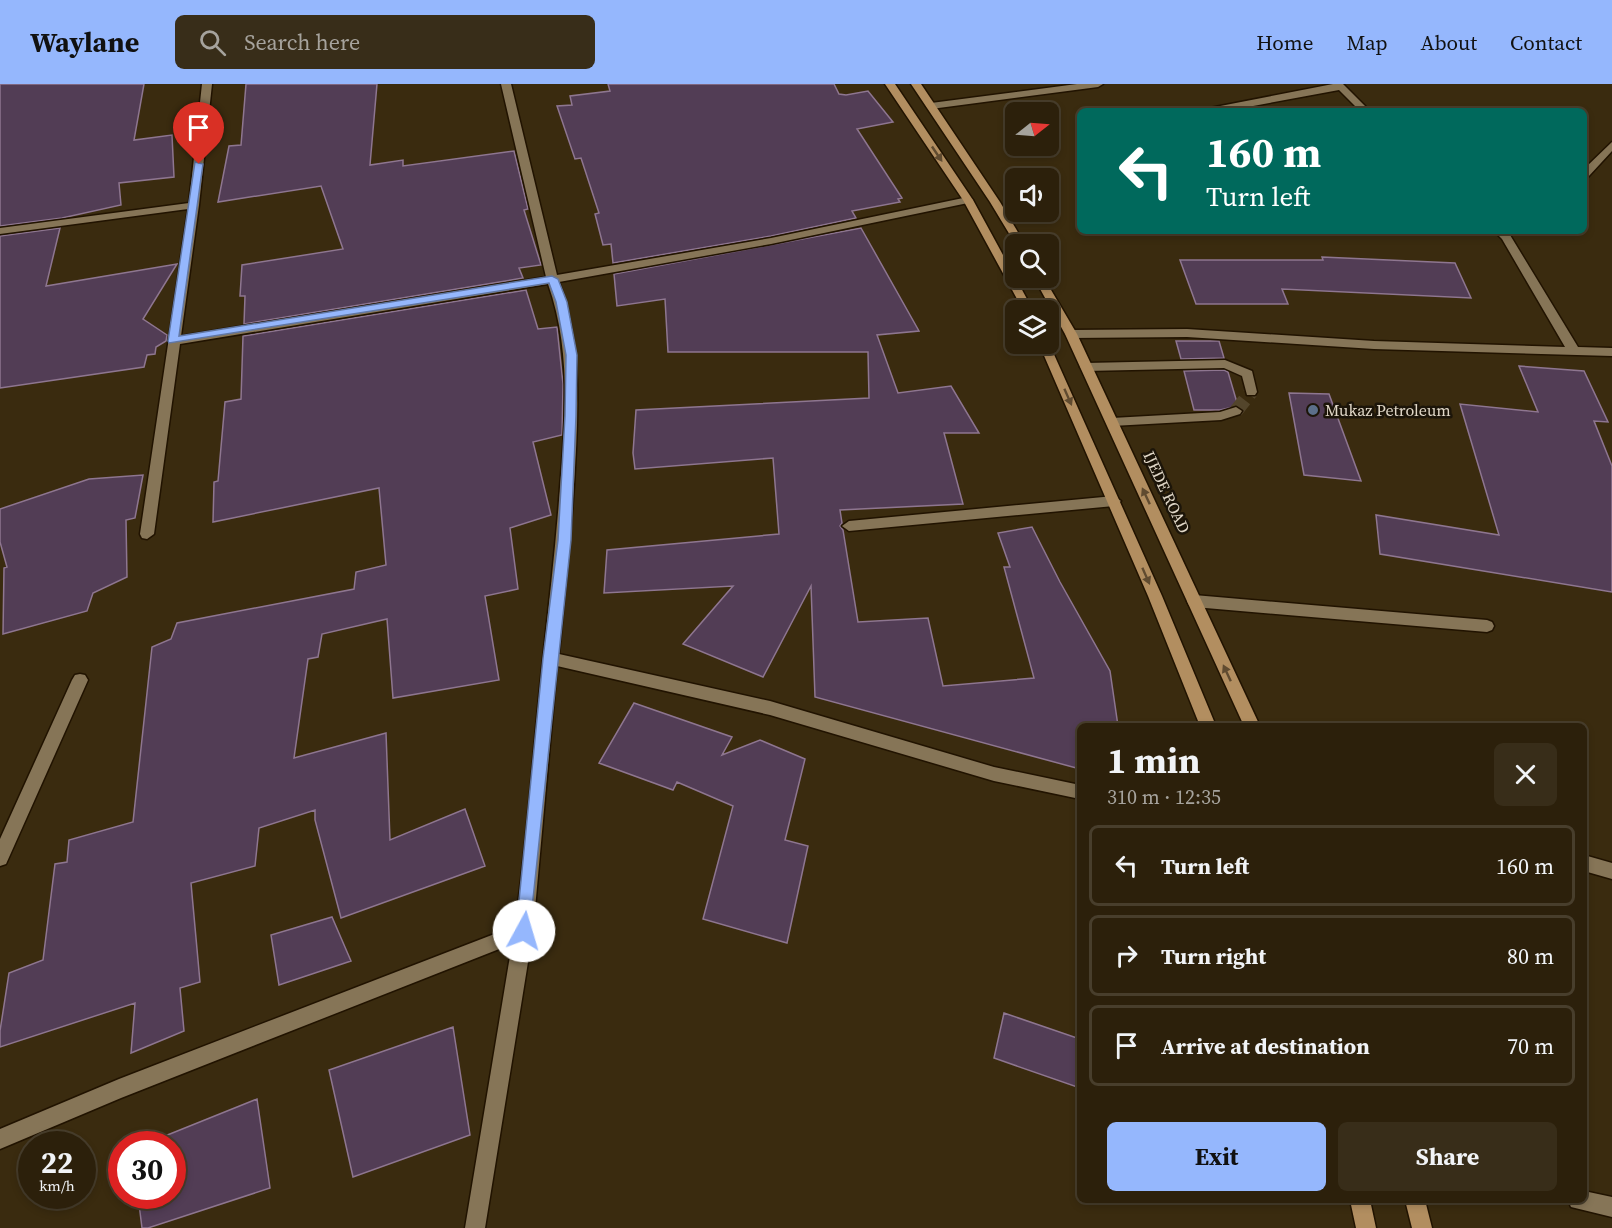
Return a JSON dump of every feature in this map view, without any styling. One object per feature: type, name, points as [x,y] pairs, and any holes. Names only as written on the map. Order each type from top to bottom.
[{"type":"main road","points":[[890,84],[968,200],[1023,300]]},
{"type":"main road","points":[[916,84],[1014,234]]},
{"type":"main road","name":"IJEDE ROAD","points":[[1045,288],[1071,334],[1251,723]]},
{"type":"main road","points":[[1049,354],[1207,723]]},
{"type":"main road","points":[[1361,1203],[1366,1228]]},
{"type":"main road","points":[[1416,1203],[1422,1228]]},
{"type":"street","points":[[147,534],[194,205],[207,84]]},
{"type":"street","points":[[475,1228],[485,1153],[524,931],[550,658],[565,540],[572,355],[562,302],[552,279],[506,84]]},
{"type":"street","points":[[931,106],[1098,84]]},
{"type":"street","points":[[1225,108],[1340,85],[1362,108]]},
{"type":"street","points":[[1587,172],[1612,146]]},
{"type":"street","points":[[173,341],[552,279],[859,225],[968,200]]},
{"type":"street","points":[[0,231],[194,205]]},
{"type":"street","points":[[1508,234],[1574,351]]},
{"type":"street","points":[[1071,334],[1186,333],[1374,345],[1612,352]]},
{"type":"street","points":[[1086,367],[1225,364],[1248,374],[1251,392]]},
{"type":"street","points":[[1112,422],[1221,416],[1236,411]]},
{"type":"street","points":[[849,526],[1114,501]]},
{"type":"street","points":[[1194,601],[1487,626]]},
{"type":"street","points":[[550,658],[770,708],[994,774],[1077,791]]},
{"type":"street","points":[[0,858],[80,680]]},
{"type":"street","points":[[1587,864],[1612,871]]},
{"type":"street","points":[[0,1138],[130,1084],[524,931]]},
{"type":"street","points":[[1587,1202],[1612,1206]]},
{"type":"building","points":[[0,84],[144,84],[134,140],[172,135],[174,177],[119,183],[121,205],[62,218],[0,226]]},
{"type":"building","points":[[246,84],[377,84],[370,165],[403,160],[403,166],[514,151],[528,209],[524,210],[541,265],[519,268],[523,278],[244,324],[245,296],[240,296],[242,265],[343,249],[321,186],[218,202],[229,146],[241,145]]},
{"type":"building","points":[[608,84],[834,84],[839,94],[868,91],[893,122],[857,129],[902,198],[898,199],[900,202],[852,211],[856,218],[771,236],[613,263],[611,244],[603,245],[595,214],[599,213],[581,158],[575,159],[557,106],[572,105],[570,96],[610,91]]},
{"type":"building","points":[[60,228],[46,286],[177,264],[143,319],[167,335],[166,341],[156,347],[155,354],[147,355],[144,367],[0,388],[0,236]]},
{"type":"building","points":[[861,228],[919,331],[877,335],[898,393],[951,386],[979,433],[944,433],[963,504],[840,510],[842,523],[840,526],[843,530],[858,622],[928,618],[943,686],[1034,678],[1004,567],[1010,567],[998,533],[1032,527],[1110,671],[1118,723],[1077,723],[1077,768],[815,697],[811,586],[763,677],[683,644],[733,586],[604,593],[607,550],[779,534],[773,458],[635,469],[633,453],[636,410],[869,398],[868,352],[668,352],[665,299],[617,306],[614,274]]},
{"type":"building","points":[[1322,257],[1455,263],[1471,298],[1282,289],[1288,304],[1196,304],[1180,260],[1323,260]]},
{"type":"building","points":[[526,290],[538,329],[557,327],[563,384],[562,435],[533,442],[551,515],[510,528],[518,589],[485,596],[499,680],[393,698],[387,619],[322,634],[318,657],[308,659],[294,758],[386,733],[390,840],[465,809],[485,866],[341,918],[315,820],[315,810],[259,828],[255,866],[191,883],[200,982],[180,988],[184,1031],[131,1053],[135,1003],[0,1047],[0,1031],[9,973],[43,960],[55,864],[67,862],[69,840],[133,822],[152,647],[171,639],[177,623],[354,589],[356,572],[386,565],[379,488],[213,522],[214,482],[218,481],[225,402],[241,399],[243,336]]},
{"type":"building","points":[[1176,341],[1219,341],[1224,358],[1181,359]]},
{"type":"building","points":[[1519,366],[1584,371],[1608,422],[1594,421],[1612,466],[1612,592],[1380,554],[1376,515],[1499,535],[1460,404],[1538,412]]},
{"type":"building","points":[[1224,370],[1228,372],[1238,406],[1220,410],[1194,410],[1184,371]]},
{"type":"building","points":[[1289,393],[1329,394],[1361,481],[1304,475]]},
{"type":"building","points":[[143,475],[135,518],[126,520],[127,577],[93,593],[87,611],[3,634],[4,568],[7,567],[0,542],[0,509],[89,479]]},
{"type":"building","points":[[634,703],[732,737],[722,755],[760,740],[805,759],[785,840],[808,846],[787,943],[703,919],[733,806],[677,782],[673,790],[599,763]]},
{"type":"building","points":[[332,917],[351,961],[279,985],[271,935]]},
{"type":"building","points":[[1004,1013],[1077,1038],[1077,1087],[994,1058]]},
{"type":"building","points":[[453,1027],[470,1135],[353,1177],[329,1070]]},
{"type":"building","points":[[257,1099],[270,1188],[142,1228],[140,1209],[186,1209],[186,1131],[177,1131]]},
{"type":"tunnel","points":[[1236,411],[1251,392]]},
{"type":"place","name":"Mukaz Petroleum","points":[[1313,410]]},
{"type":"route","points":[[199,164],[173,341],[552,279],[562,302],[572,355],[565,540],[550,658],[524,931]]}]
